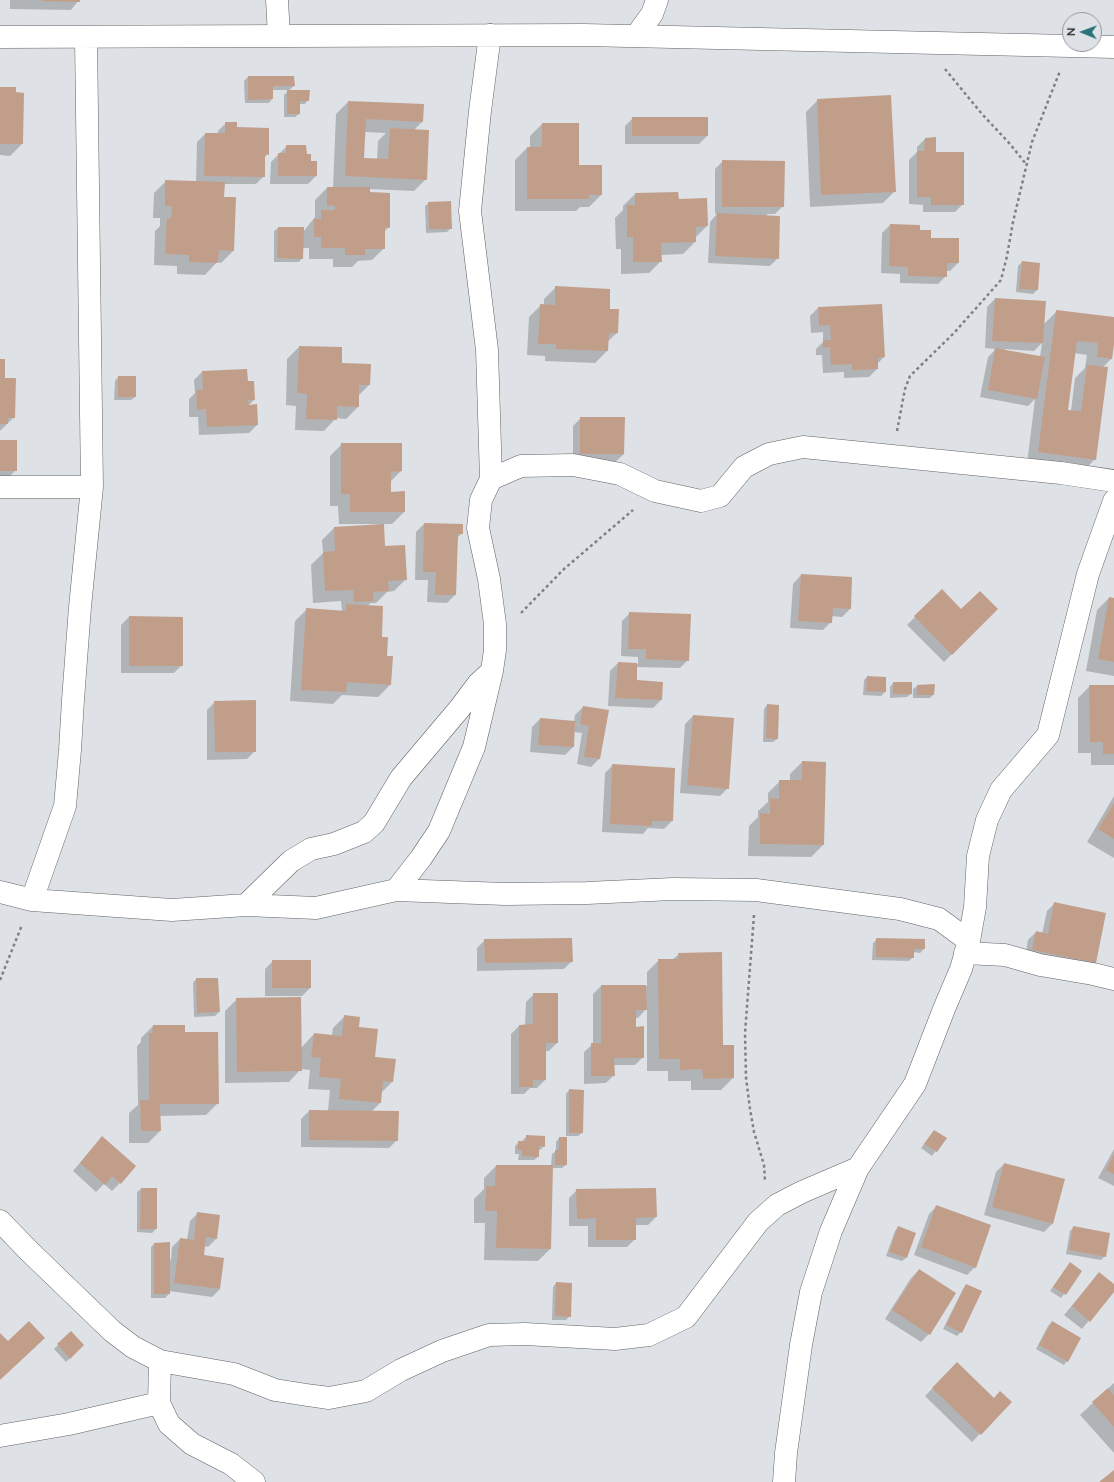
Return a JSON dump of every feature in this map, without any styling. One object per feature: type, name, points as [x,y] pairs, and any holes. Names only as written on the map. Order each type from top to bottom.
[{"type":"street","points":[[277,0],[279,36]]},
{"type":"street","points":[[636,36],[652,14],[657,0]]},
{"type":"street","points":[[396,890],[421,858],[439,831],[474,746],[492,671],[496,624],[489,579],[478,528],[481,500],[491,480],[487,350],[470,211],[480,111],[490,35]]},
{"type":"street","points":[[0,37],[490,35],[636,36],[1062,46]]},
{"type":"street","points":[[33,900],[65,806],[70,750],[72,700],[92,487],[86,37]]},
{"type":"street","points":[[1102,47],[1114,47]]},
{"type":"street","points":[[491,480],[521,466],[573,465],[620,474],[655,491],[701,501],[720,496],[744,467],[770,454],[803,447],[1060,473],[1114,481]]},
{"type":"street","points":[[0,488],[92,487]]},
{"type":"street","points":[[784,1482],[786,1453],[801,1345],[811,1292],[831,1231],[858,1168],[915,1084],[961,969],[975,907],[978,856],[987,820],[1001,790],[1048,735],[1088,574],[1114,501]]},
{"type":"street","points":[[246,906],[291,860],[311,849],[334,844],[364,832],[374,823],[401,778],[460,708],[478,684],[492,671]]},
{"type":"street","points":[[0,892],[33,900],[172,910],[246,906],[316,908],[396,890],[506,894],[587,893],[673,889],[756,890],[900,909],[938,920],[967,947],[1005,955],[1040,965],[1114,979]]},
{"type":"street","points":[[0,1221],[112,1331],[133,1347],[160,1361],[234,1374],[275,1390],[329,1398],[366,1391],[401,1370],[435,1354],[489,1335],[525,1334],[615,1339],[649,1335],[686,1317],[758,1222],[777,1205],[802,1192],[858,1168]]},
{"type":"street","points":[[160,1361],[159,1403],[169,1424],[192,1444],[231,1464],[254,1482]]},
{"type":"street","points":[[0,1436],[69,1424],[159,1403]]},
{"type":"path","points":[[924,42],[982,114],[1010,144],[1026,165]]},
{"type":"path","points":[[893,457],[905,388],[910,376],[954,333],[1001,280],[1032,142],[1067,52]]},
{"type":"path","points":[[495,639],[564,569],[655,491]]},
{"type":"path","points":[[756,890],[745,1033],[746,1078],[754,1132],[764,1165],[770,1212]]},
{"type":"path","points":[[0,980],[33,900]]},
{"type":"building","points":[[80,0],[80,2],[42,1]]},
{"type":"building","points":[[248,76],[294,76],[295,86],[273,86],[273,99],[248,100]]},
{"type":"building","points":[[0,87],[16,87],[16,92],[24,93],[23,144],[0,144]]},
{"type":"building","points":[[287,90],[310,90],[309,101],[300,101],[300,114],[287,114]]},
{"type":"building","points":[[891,95],[896,192],[821,195],[817,99]]},
{"type":"building","points":[[348,101],[424,104],[423,122],[366,119],[364,158],[388,159],[390,128],[429,130],[427,180],[345,176]]},
{"type":"building","points":[[632,117],[708,117],[708,136],[632,136]]},
{"type":"building","points":[[225,122],[237,122],[237,127],[269,128],[269,155],[265,154],[265,177],[204,176],[205,133],[225,133]]},
{"type":"building","points":[[542,123],[579,123],[579,165],[602,165],[602,195],[589,195],[589,199],[527,199],[527,147],[542,147]]},
{"type":"building","points":[[936,137],[936,152],[964,152],[964,205],[931,205],[931,197],[917,197],[917,151],[924,151],[925,138]]},
{"type":"building","points":[[286,145],[306,145],[307,154],[311,154],[311,161],[317,161],[317,176],[278,176],[278,153],[286,153]]},
{"type":"building","points":[[722,160],[785,161],[784,207],[722,207]]},
{"type":"building","points":[[165,180],[225,182],[224,197],[236,197],[234,251],[219,250],[218,263],[189,262],[189,255],[165,254],[167,218],[171,218],[172,206],[165,206]]},
{"type":"building","points":[[327,187],[370,187],[370,192],[390,193],[390,228],[385,227],[385,249],[365,249],[365,255],[345,255],[345,248],[321,248],[321,237],[314,237],[314,219],[321,219],[321,210],[335,210],[335,206],[327,205]]},
{"type":"building","points":[[678,192],[679,199],[707,198],[708,226],[696,227],[696,242],[661,243],[662,262],[633,262],[633,237],[627,237],[627,205],[635,205],[635,193]]},
{"type":"building","points":[[451,201],[452,229],[429,229],[428,202]]},
{"type":"building","points":[[717,213],[780,216],[779,259],[715,256]]},
{"type":"building","points":[[890,224],[920,225],[920,230],[931,230],[931,238],[959,238],[959,263],[947,263],[947,277],[908,276],[908,267],[889,266]]},
{"type":"building","points":[[278,227],[304,227],[303,259],[277,258]]},
{"type":"building","points":[[1022,261],[1040,263],[1038,290],[1019,289]]},
{"type":"building","points":[[555,286],[610,289],[610,309],[619,309],[618,333],[609,333],[608,351],[556,349],[556,344],[538,344],[540,304],[555,305]]},
{"type":"building","points":[[995,298],[1046,301],[1043,343],[992,341]]},
{"type":"building","points":[[882,304],[885,357],[878,358],[878,369],[852,370],[852,364],[831,365],[830,347],[823,348],[823,340],[831,340],[830,325],[819,326],[818,307]]},
{"type":"building","points":[[1056,310],[1114,317],[1114,344],[1112,359],[1097,357],[1098,343],[1077,341],[1068,410],[1081,411],[1087,365],[1108,367],[1096,460],[1038,452]]},
{"type":"building","points":[[299,346],[342,347],[342,363],[371,364],[370,385],[359,385],[359,407],[337,406],[337,420],[306,419],[307,394],[297,393]]},
{"type":"building","points":[[995,348],[1045,357],[1037,399],[988,390]]},
{"type":"building","points":[[0,359],[5,359],[5,378],[16,378],[15,418],[8,418],[8,424],[0,424]]},
{"type":"building","points":[[247,369],[248,381],[254,381],[255,400],[248,400],[249,405],[257,404],[258,425],[207,427],[206,409],[197,410],[196,390],[203,390],[202,371]]},
{"type":"building","points":[[118,376],[136,376],[136,397],[118,397]]},
{"type":"building","points":[[580,417],[625,417],[624,454],[580,454]]},
{"type":"building","points":[[0,440],[17,440],[17,471],[0,471]]},
{"type":"building","points":[[341,443],[402,443],[402,471],[391,472],[391,492],[405,491],[405,512],[350,512],[350,494],[341,494]]},
{"type":"building","points":[[424,523],[463,524],[463,534],[458,534],[456,595],[435,595],[436,572],[423,572]]},
{"type":"building","points":[[384,524],[385,546],[405,545],[407,580],[388,581],[389,591],[373,592],[374,601],[354,602],[353,590],[325,591],[323,552],[335,551],[334,527]]},
{"type":"building","points":[[801,574],[852,577],[851,609],[833,608],[832,623],[798,621]]},
{"type":"building","points":[[942,589],[961,609],[980,591],[998,609],[952,655],[914,616]]},
{"type":"building","points":[[1109,597],[1114,598],[1114,662],[1098,659]]},
{"type":"building","points":[[346,604],[383,606],[382,637],[388,637],[387,656],[393,656],[391,685],[347,682],[346,692],[301,690],[306,608],[346,611]]},
{"type":"building","points":[[629,612],[691,614],[689,661],[646,659],[646,649],[628,649]]},
{"type":"building","points":[[129,616],[183,617],[183,666],[129,666]]},
{"type":"building","points":[[618,662],[637,663],[637,680],[663,682],[662,700],[615,698]]},
{"type":"building","points":[[867,676],[886,677],[886,692],[866,691]]},
{"type":"building","points":[[893,682],[912,682],[912,694],[893,694]]},
{"type":"building","points":[[935,684],[934,695],[917,695],[917,685]]},
{"type":"building","points":[[1089,685],[1114,685],[1114,754],[1103,754],[1103,742],[1090,742]]},
{"type":"building","points":[[256,700],[256,752],[215,752],[214,701]]},
{"type":"building","points":[[767,704],[779,705],[778,739],[766,738]]},
{"type":"building","points":[[583,706],[609,710],[600,759],[584,757],[589,726],[580,724]]},
{"type":"building","points":[[693,715],[734,718],[729,789],[687,785]]},
{"type":"building","points":[[540,718],[575,721],[574,747],[538,745]]},
{"type":"building","points":[[802,761],[826,762],[824,845],[760,844],[760,813],[770,814],[770,798],[779,799],[779,780],[802,780]]},
{"type":"building","points":[[612,764],[675,768],[673,821],[652,821],[652,826],[610,824]]},
{"type":"building","points":[[1114,803],[1114,839],[1098,829]]},
{"type":"building","points":[[1054,902],[1106,913],[1096,963],[1032,950],[1036,931],[1048,934]]},
{"type":"building","points":[[572,938],[573,962],[485,963],[484,939]]},
{"type":"building","points":[[876,938],[925,939],[925,949],[914,949],[914,958],[876,957]]},
{"type":"building","points":[[722,952],[723,1045],[734,1045],[734,1078],[703,1079],[702,1069],[680,1070],[680,1059],[659,1059],[658,959],[679,959],[678,953]]},
{"type":"building","points":[[272,960],[311,960],[311,988],[272,988]]},
{"type":"building","points":[[196,978],[218,978],[220,1012],[197,1013]]},
{"type":"building","points":[[601,985],[646,985],[647,1010],[636,1010],[636,1027],[644,1026],[644,1058],[614,1058],[615,1076],[591,1076],[591,1043],[601,1043]]},
{"type":"building","points":[[533,993],[558,993],[558,1043],[546,1043],[546,1080],[533,1080],[533,1087],[519,1087],[519,1025],[533,1024]]},
{"type":"building","points":[[301,997],[302,1071],[237,1072],[236,998]]},
{"type":"building","points":[[344,1015],[360,1017],[359,1027],[378,1029],[375,1057],[396,1059],[393,1082],[383,1081],[381,1103],[339,1099],[341,1079],[319,1077],[321,1058],[311,1057],[314,1033],[342,1036]]},
{"type":"building","points":[[153,1025],[185,1025],[185,1032],[218,1032],[219,1104],[160,1104],[161,1131],[141,1131],[140,1100],[149,1100],[149,1033],[152,1033]]},
{"type":"building","points":[[569,1089],[584,1090],[583,1133],[569,1133]]},
{"type":"building","points":[[309,1110],[399,1111],[398,1141],[309,1140]]},
{"type":"building","points":[[934,1130],[947,1138],[937,1152],[924,1144]]},
{"type":"building","points":[[526,1135],[545,1136],[545,1147],[539,1146],[539,1157],[522,1156],[522,1150],[518,1150],[518,1141],[526,1141]]},
{"type":"building","points":[[102,1136],[136,1166],[121,1184],[112,1176],[105,1185],[80,1163]]},
{"type":"building","points":[[559,1137],[567,1137],[567,1165],[555,1165],[555,1150],[559,1150]]},
{"type":"building","points":[[1114,1154],[1114,1174],[1106,1170]]},
{"type":"building","points":[[1004,1163],[1065,1179],[1053,1224],[992,1207]]},
{"type":"building","points":[[496,1165],[553,1165],[551,1249],[496,1248],[497,1211],[485,1211],[486,1186],[495,1186]]},
{"type":"building","points":[[141,1188],[157,1188],[157,1229],[140,1229]]},
{"type":"building","points":[[656,1188],[657,1217],[636,1218],[636,1240],[596,1240],[596,1218],[577,1219],[576,1189]]},
{"type":"building","points":[[936,1205],[991,1225],[976,1268],[921,1247]]},
{"type":"building","points":[[197,1212],[220,1215],[217,1239],[206,1237],[204,1255],[224,1258],[220,1289],[174,1283],[180,1238],[194,1240]]},
{"type":"building","points":[[898,1226],[916,1233],[907,1258],[889,1252]]},
{"type":"building","points":[[1073,1226],[1110,1233],[1106,1257],[1069,1250]]},
{"type":"building","points":[[170,1242],[170,1294],[154,1294],[154,1243]]},
{"type":"building","points":[[1070,1262],[1082,1271],[1066,1295],[1053,1287]]},
{"type":"building","points":[[919,1269],[956,1293],[930,1335],[892,1310]]},
{"type":"building","points":[[1099,1272],[1114,1284],[1114,1292],[1090,1322],[1072,1306]]},
{"type":"building","points":[[556,1282],[572,1283],[571,1317],[555,1316]]},
{"type":"building","points":[[966,1284],[982,1291],[962,1333],[946,1325]]},
{"type":"building","points":[[29,1321],[45,1338],[0,1380],[0,1333],[8,1341]]},
{"type":"building","points":[[1052,1321],[1081,1338],[1068,1362],[1039,1345]]},
{"type":"building","points":[[71,1331],[84,1345],[70,1359],[57,1344]]},
{"type":"building","points":[[957,1362],[994,1398],[1000,1391],[1012,1402],[981,1435],[932,1388]]},
{"type":"building","points":[[1108,1388],[1114,1395],[1114,1427],[1092,1402]]},
{"type":"building","points":[[1114,1470],[1114,1482],[1099,1482]]}]
